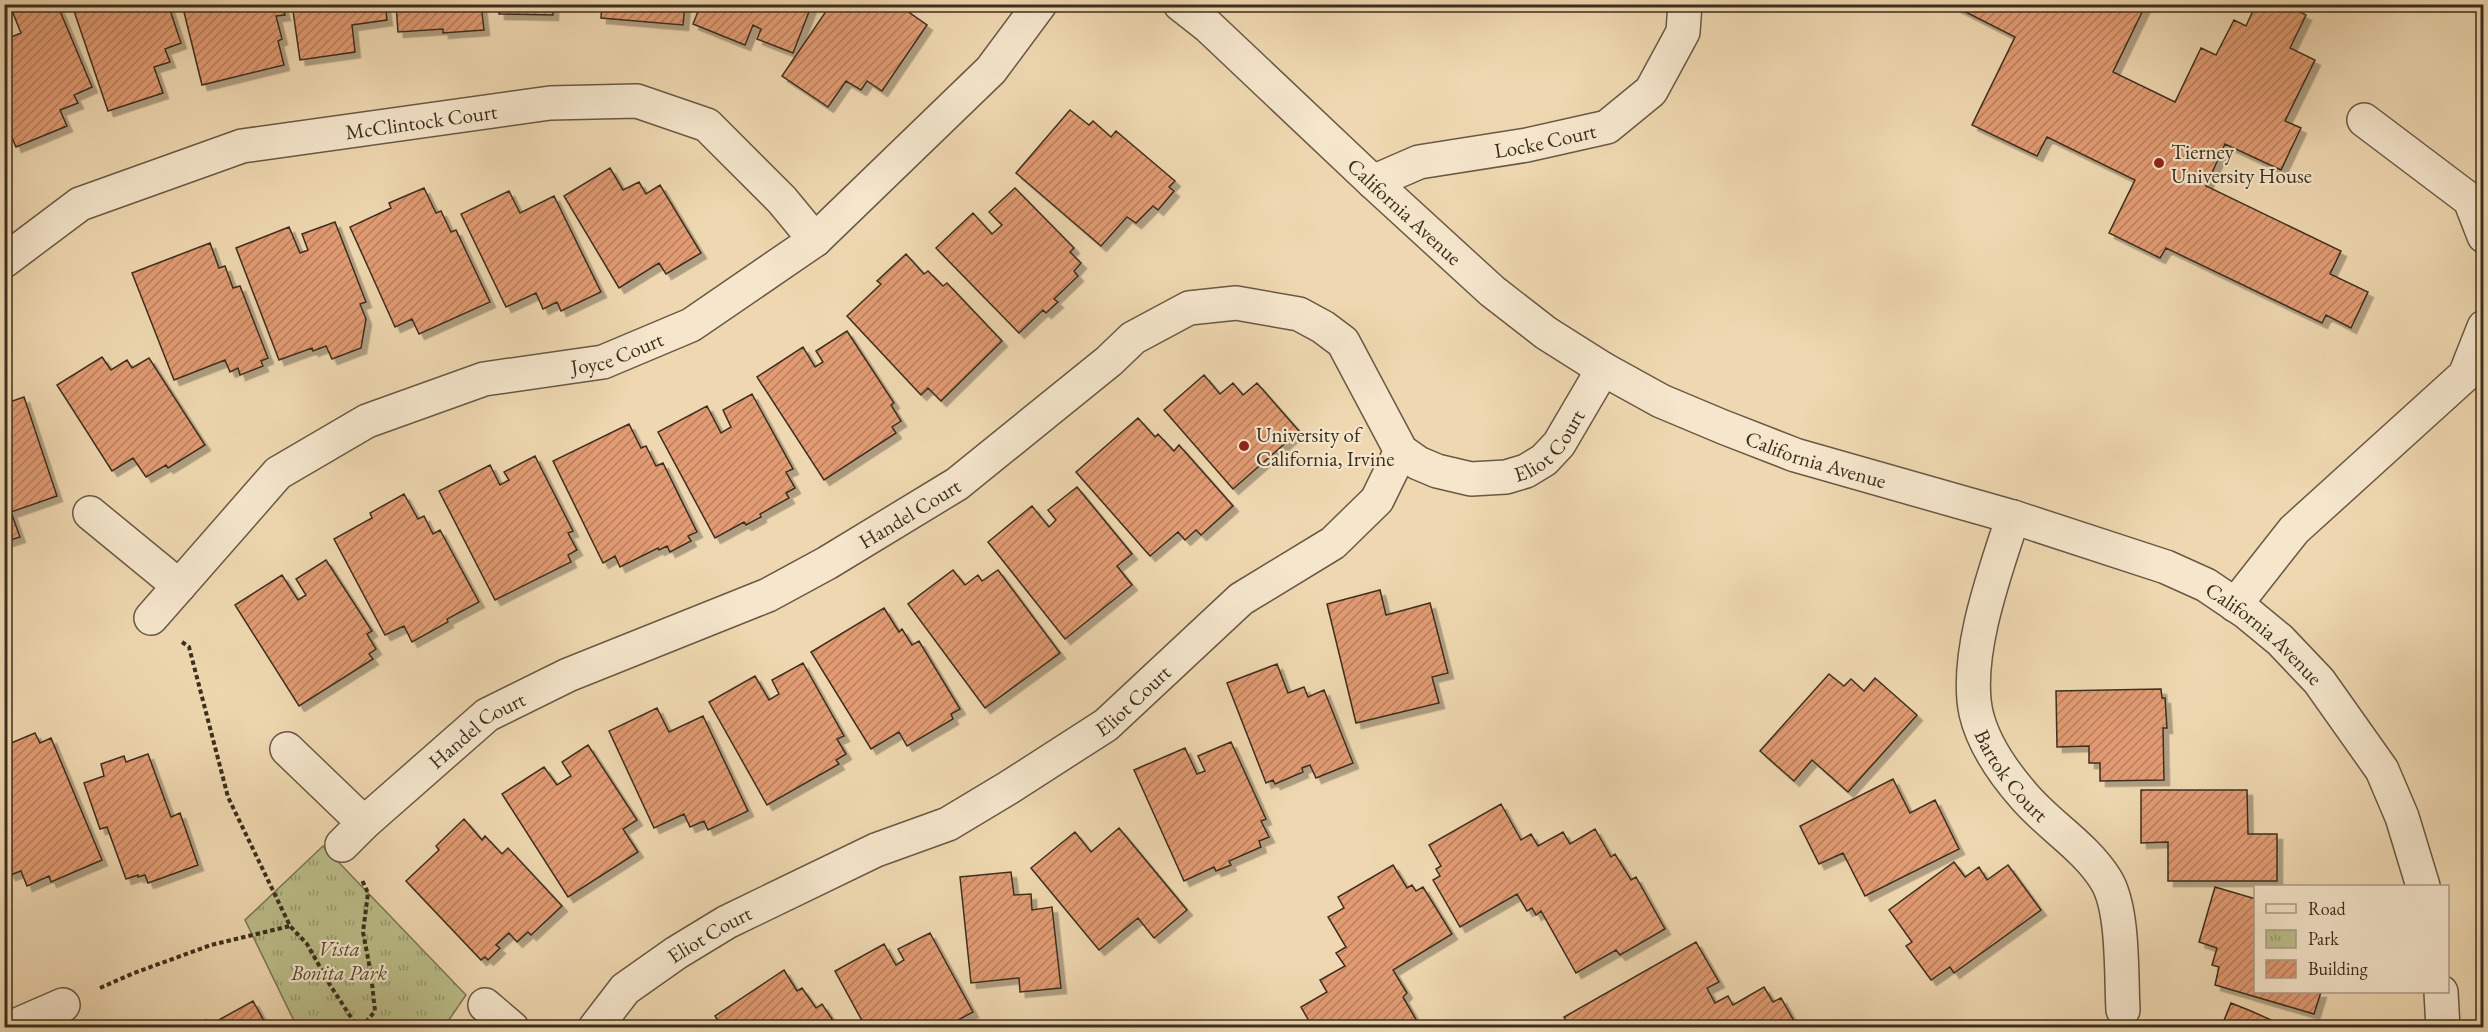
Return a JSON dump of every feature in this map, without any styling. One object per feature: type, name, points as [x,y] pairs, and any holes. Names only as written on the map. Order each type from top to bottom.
[{"type":"street","name":"Joyce Court","points":[[151,618],[278,473],[367,421],[484,380],[603,362],[691,325],[815,240],[991,70],[1040,4]]},
{"type":"street","name":"California Avenue","points":[[1180,4],[1208,26],[1372,183],[1492,291],[1546,333],[1603,369],[1661,401],[1785,451],[2013,517],[2166,567],[2206,585],[2235,605],[2280,640],[2319,681],[2375,760],[2402,817],[2423,885]]},
{"type":"street","name":"Locke Court","points":[[1372,183],[1419,162],[1527,145],[1606,127],[1651,91],[1683,32],[1685,4]]},
{"type":"street","name":"McClintock Court","points":[[4,261],[80,204],[242,146],[561,102],[637,101],[707,125],[782,200],[815,240]]},
{"type":"street","points":[[2364,120],[2470,200],[2484,236]]},
{"type":"street","name":"Handel Court","points":[[353,834],[487,716],[568,675],[768,595],[827,563],[957,484],[1109,361],[1133,338],[1189,308],[1236,303],[1299,314],[1323,327],[1343,342],[1401,451]]},
{"type":"street","points":[[2235,605],[2294,530],[2464,375],[2484,327]]},
{"type":"street","name":"Eliot Court","points":[[595,1028],[625,989],[727,922],[876,850],[948,824],[1106,725],[1241,599],[1333,543],[1377,500],[1401,451],[1418,463],[1437,471],[1471,479],[1506,477],[1526,471],[1544,460],[1559,444],[1603,369]]},
{"type":"street","points":[[90,513],[179,586]]},
{"type":"street","name":"Bartok Court","points":[[2013,517],[1995,570],[1980,632],[1973,672],[1976,712],[1989,747],[2023,796],[2077,847],[2106,881],[2119,922],[2123,1010]]},
{"type":"street","points":[[287,749],[353,834]]},
{"type":"street","points":[[2441,993],[2443,1028]]},
{"type":"street","points":[[10,1028],[63,1005]]},
{"type":"street","points":[[484,1005],[512,1028]]},
{"type":"path","points":[[151,618],[189,647],[228,797],[290,926],[307,944],[330,985],[360,1028],[375,1011],[363,932],[368,893],[353,834]]},
{"type":"path","points":[[63,1005],[134,973],[211,945],[290,926]]},
{"type":"green space","name":"Vista Bonita Park","points":[[323,846],[466,995],[444,1027],[297,1027],[245,920]]},
{"type":"building","points":[[19,4],[57,4],[92,87],[74,95],[78,103],[60,110],[67,126],[16,147],[4,119],[4,40],[21,33],[11,8]]},
{"type":"building","points":[[92,4],[168,4],[181,43],[165,49],[170,62],[154,67],[163,93],[108,111],[74,11]]},
{"type":"building","points":[[182,4],[282,4],[285,15],[276,16],[282,39],[278,41],[284,65],[202,85]]},
{"type":"building","points":[[292,4],[385,4],[387,20],[352,25],[355,52],[300,60]]},
{"type":"building","points":[[396,4],[481,4],[484,30],[443,33],[443,29],[398,32]]},
{"type":"building","points":[[499,4],[553,4],[553,15],[499,14]]},
{"type":"building","points":[[602,4],[685,4],[683,25],[601,18]]},
{"type":"building","points":[[701,4],[812,4],[793,53],[757,39],[761,29],[753,25],[745,45],[693,24]]},
{"type":"building","points":[[831,4],[874,4],[883,11],[888,4],[897,4],[927,25],[882,91],[867,81],[861,90],[846,81],[828,107],[782,76]]},
{"type":"building","name":"Tierney University House","points":[[1950,4],[2146,4],[2113,72],[2175,102],[2201,48],[2216,55],[2234,20],[2246,26],[2256,4],[2285,4],[2306,15],[2290,48],[2315,60],[2285,121],[2301,128],[2281,170],[2225,144],[2206,186],[2341,251],[2330,274],[2368,292],[2351,328],[2326,315],[2322,323],[2166,248],[2160,258],[2109,233],[2135,180],[2047,137],[2037,156],[1972,125],[2015,37]]},
{"type":"building","points":[[1070,110],[1089,125],[1093,121],[1111,137],[1116,131],[1175,181],[1169,187],[1174,191],[1158,210],[1153,206],[1136,223],[1127,217],[1101,246],[1016,173]]},
{"type":"building","points":[[610,168],[623,190],[639,182],[646,194],[660,185],[701,253],[666,274],[659,263],[619,288],[564,196]]},
{"type":"building","points":[[424,188],[436,213],[441,211],[451,232],[456,230],[490,302],[419,334],[412,319],[395,327],[350,227],[391,208],[389,203]]},
{"type":"building","points":[[1015,188],[1074,248],[1070,252],[1081,263],[1074,271],[1078,276],[1054,299],[1058,302],[1046,313],[1043,310],[1019,333],[936,248],[973,213],[992,234],[1002,225],[989,212]]},
{"type":"building","points":[[509,191],[520,213],[554,196],[601,292],[561,311],[557,302],[543,309],[536,293],[506,307],[461,214]]},
{"type":"building","points":[[335,222],[366,302],[360,304],[366,319],[361,348],[332,359],[326,346],[313,351],[312,348],[279,360],[236,248],[289,227],[300,253],[308,250],[302,234]]},
{"type":"building","points":[[210,243],[219,268],[225,266],[233,288],[240,286],[268,358],[261,361],[263,366],[240,375],[238,368],[230,372],[225,360],[174,380],[132,273]]},
{"type":"building","points":[[906,254],[924,274],[928,271],[943,286],[947,283],[1002,341],[941,401],[928,388],[921,395],[847,316],[881,284],[877,281]]},
{"type":"building","points":[[847,331],[894,403],[891,405],[901,421],[892,427],[896,433],[824,480],[757,377],[803,347],[815,367],[823,362],[816,351]]},
{"type":"building","points":[[102,357],[111,370],[127,360],[132,368],[149,358],[205,445],[168,468],[166,465],[146,477],[133,458],[112,471],[57,385]]},
{"type":"building","points":[[1204,375],[1220,394],[1233,383],[1243,395],[1257,383],[1299,431],[1233,489],[1164,410]]},
{"type":"building","points":[[752,394],[793,469],[786,472],[795,488],[786,493],[789,498],[760,514],[761,517],[746,525],[744,522],[715,538],[658,432],[707,406],[721,433],[731,427],[723,410]]},
{"type":"building","points":[[24,397],[57,496],[11,512],[20,537],[4,542],[4,404]]},
{"type":"building","points":[[1138,418],[1155,437],[1158,434],[1174,451],[1179,445],[1233,506],[1201,535],[1196,530],[1185,540],[1178,532],[1150,556],[1076,472]]},
{"type":"building","points":[[629,424],[641,448],[646,446],[656,466],[663,463],[697,532],[688,536],[691,541],[670,552],[667,546],[659,550],[658,548],[620,567],[615,556],[603,563],[553,461]]},
{"type":"building","points":[[535,456],[573,531],[568,533],[577,550],[568,555],[571,562],[495,600],[439,491],[490,465],[500,485],[509,480],[504,472]]},
{"type":"building","points":[[1077,487],[1132,554],[1117,566],[1132,585],[1065,639],[988,542],[1032,506],[1049,527],[1056,520],[1048,510]]},
{"type":"building","points":[[404,494],[418,519],[424,516],[433,534],[440,530],[479,602],[447,619],[448,622],[412,642],[404,626],[385,635],[334,539],[372,518],[370,513]]},
{"type":"building","points":[[326,560],[372,631],[367,634],[376,649],[369,654],[373,659],[299,706],[235,605],[282,575],[298,600],[306,595],[296,579]]},
{"type":"building","points":[[953,570],[965,585],[978,575],[982,581],[998,570],[1060,653],[985,708],[908,604]]},
{"type":"building","points":[[1380,590],[1386,615],[1430,603],[1448,673],[1432,677],[1439,703],[1356,723],[1327,604]]},
{"type":"building","points":[[884,608],[899,632],[902,629],[912,645],[919,641],[960,709],[951,714],[953,719],[907,746],[899,732],[871,749],[811,652]]},
{"type":"building","points":[[803,663],[844,736],[837,739],[846,754],[836,760],[839,764],[767,805],[709,702],[755,676],[769,700],[779,694],[772,680]]},
{"type":"building","points":[[1277,664],[1288,693],[1304,687],[1308,697],[1324,690],[1353,763],[1316,778],[1310,765],[1302,768],[1303,772],[1275,784],[1273,780],[1266,783],[1227,683]]},
{"type":"building","points":[[1829,674],[1844,686],[1851,679],[1864,691],[1875,678],[1917,715],[1848,792],[1812,760],[1794,781],[1760,751]]},
{"type":"building","points":[[2161,689],[2162,698],[2165,698],[2167,728],[2163,728],[2164,780],[2100,781],[2100,763],[2089,763],[2089,746],[2057,747],[2056,691]]},
{"type":"building","points":[[657,708],[669,732],[703,716],[748,811],[708,830],[704,821],[690,827],[684,814],[654,828],[609,731]]},
{"type":"building","points":[[35,733],[40,743],[51,738],[102,860],[51,882],[49,876],[27,886],[21,871],[10,875],[4,863],[4,746]]},
{"type":"building","points":[[1231,742],[1266,819],[1261,821],[1269,837],[1259,841],[1261,847],[1229,861],[1231,865],[1216,871],[1214,867],[1184,881],[1134,770],[1185,748],[1197,774],[1205,771],[1198,756]]},
{"type":"building","points":[[588,745],[637,820],[623,829],[638,852],[568,897],[502,794],[544,767],[557,785],[571,776],[562,762]]},
{"type":"building","points":[[148,754],[171,817],[180,813],[198,865],[148,883],[145,875],[126,879],[107,827],[100,829],[84,783],[104,776],[101,764],[124,756],[126,762]]},
{"type":"building","points":[[1893,779],[1910,813],[1935,800],[1959,849],[1865,896],[1843,853],[1819,864],[1800,826]]},
{"type":"building","points":[[2141,790],[2247,790],[2248,834],[2277,834],[2277,881],[2168,881],[2168,842],[2141,843]]},
{"type":"building","points":[[1501,804],[1521,840],[1531,834],[1538,846],[1563,832],[1570,844],[1595,829],[1611,857],[1615,854],[1631,880],[1636,877],[1665,929],[1620,955],[1616,950],[1576,973],[1541,911],[1536,915],[1532,908],[1527,911],[1517,894],[1460,927],[1433,880],[1440,876],[1436,869],[1441,866],[1429,845]]},
{"type":"building","points":[[464,819],[482,840],[485,836],[502,854],[508,848],[562,906],[531,935],[528,932],[517,942],[509,933],[496,945],[500,948],[488,960],[485,957],[481,960],[406,881],[439,850],[436,846]]},
{"type":"building","points":[[1119,828],[1187,910],[1154,938],[1138,918],[1099,950],[1031,868],[1075,832],[1091,852]]},
{"type":"building","points":[[1954,862],[1965,877],[1979,867],[1987,880],[2008,865],[2041,910],[1954,973],[1950,967],[1931,980],[1906,946],[1912,942],[1889,910]]},
{"type":"building","points":[[1393,865],[1407,888],[1412,885],[1416,891],[1423,887],[1452,934],[1393,970],[1407,993],[1403,997],[1421,1028],[1313,1028],[1301,1007],[1327,992],[1320,980],[1345,966],[1336,953],[1346,947],[1328,917],[1344,908],[1338,897]]},
{"type":"building","points":[[1011,872],[1014,895],[1031,894],[1032,910],[1052,907],[1061,988],[1020,992],[1019,978],[971,983],[960,877]]},
{"type":"building","points":[[2215,887],[2254,898],[2254,993],[2321,993],[2314,1014],[2215,985],[2219,967],[2212,965],[2217,948],[2199,942]]},
{"type":"building","points":[[930,933],[973,1012],[958,1020],[962,1028],[866,1028],[835,971],[884,944],[896,965],[904,960],[898,949]]},
{"type":"building","points":[[1696,942],[1719,982],[1707,988],[1715,1003],[1728,996],[1733,1005],[1764,987],[1773,1002],[1781,998],[1798,1028],[1570,1028],[1564,1017]]},
{"type":"building","points":[[784,970],[797,991],[802,988],[816,1008],[822,1004],[838,1028],[722,1028],[715,1016]]},
{"type":"building","points":[[253,1001],[268,1028],[193,1028],[206,1020],[208,1026]]},
{"type":"building","points":[[2231,1003],[2251,1011],[2289,1028],[2221,1028]]},
{"type":"place","name":"Tierney University House","points":[[2159,163]]},
{"type":"place","name":"University of California, Irvine","points":[[1244,446]]}]
